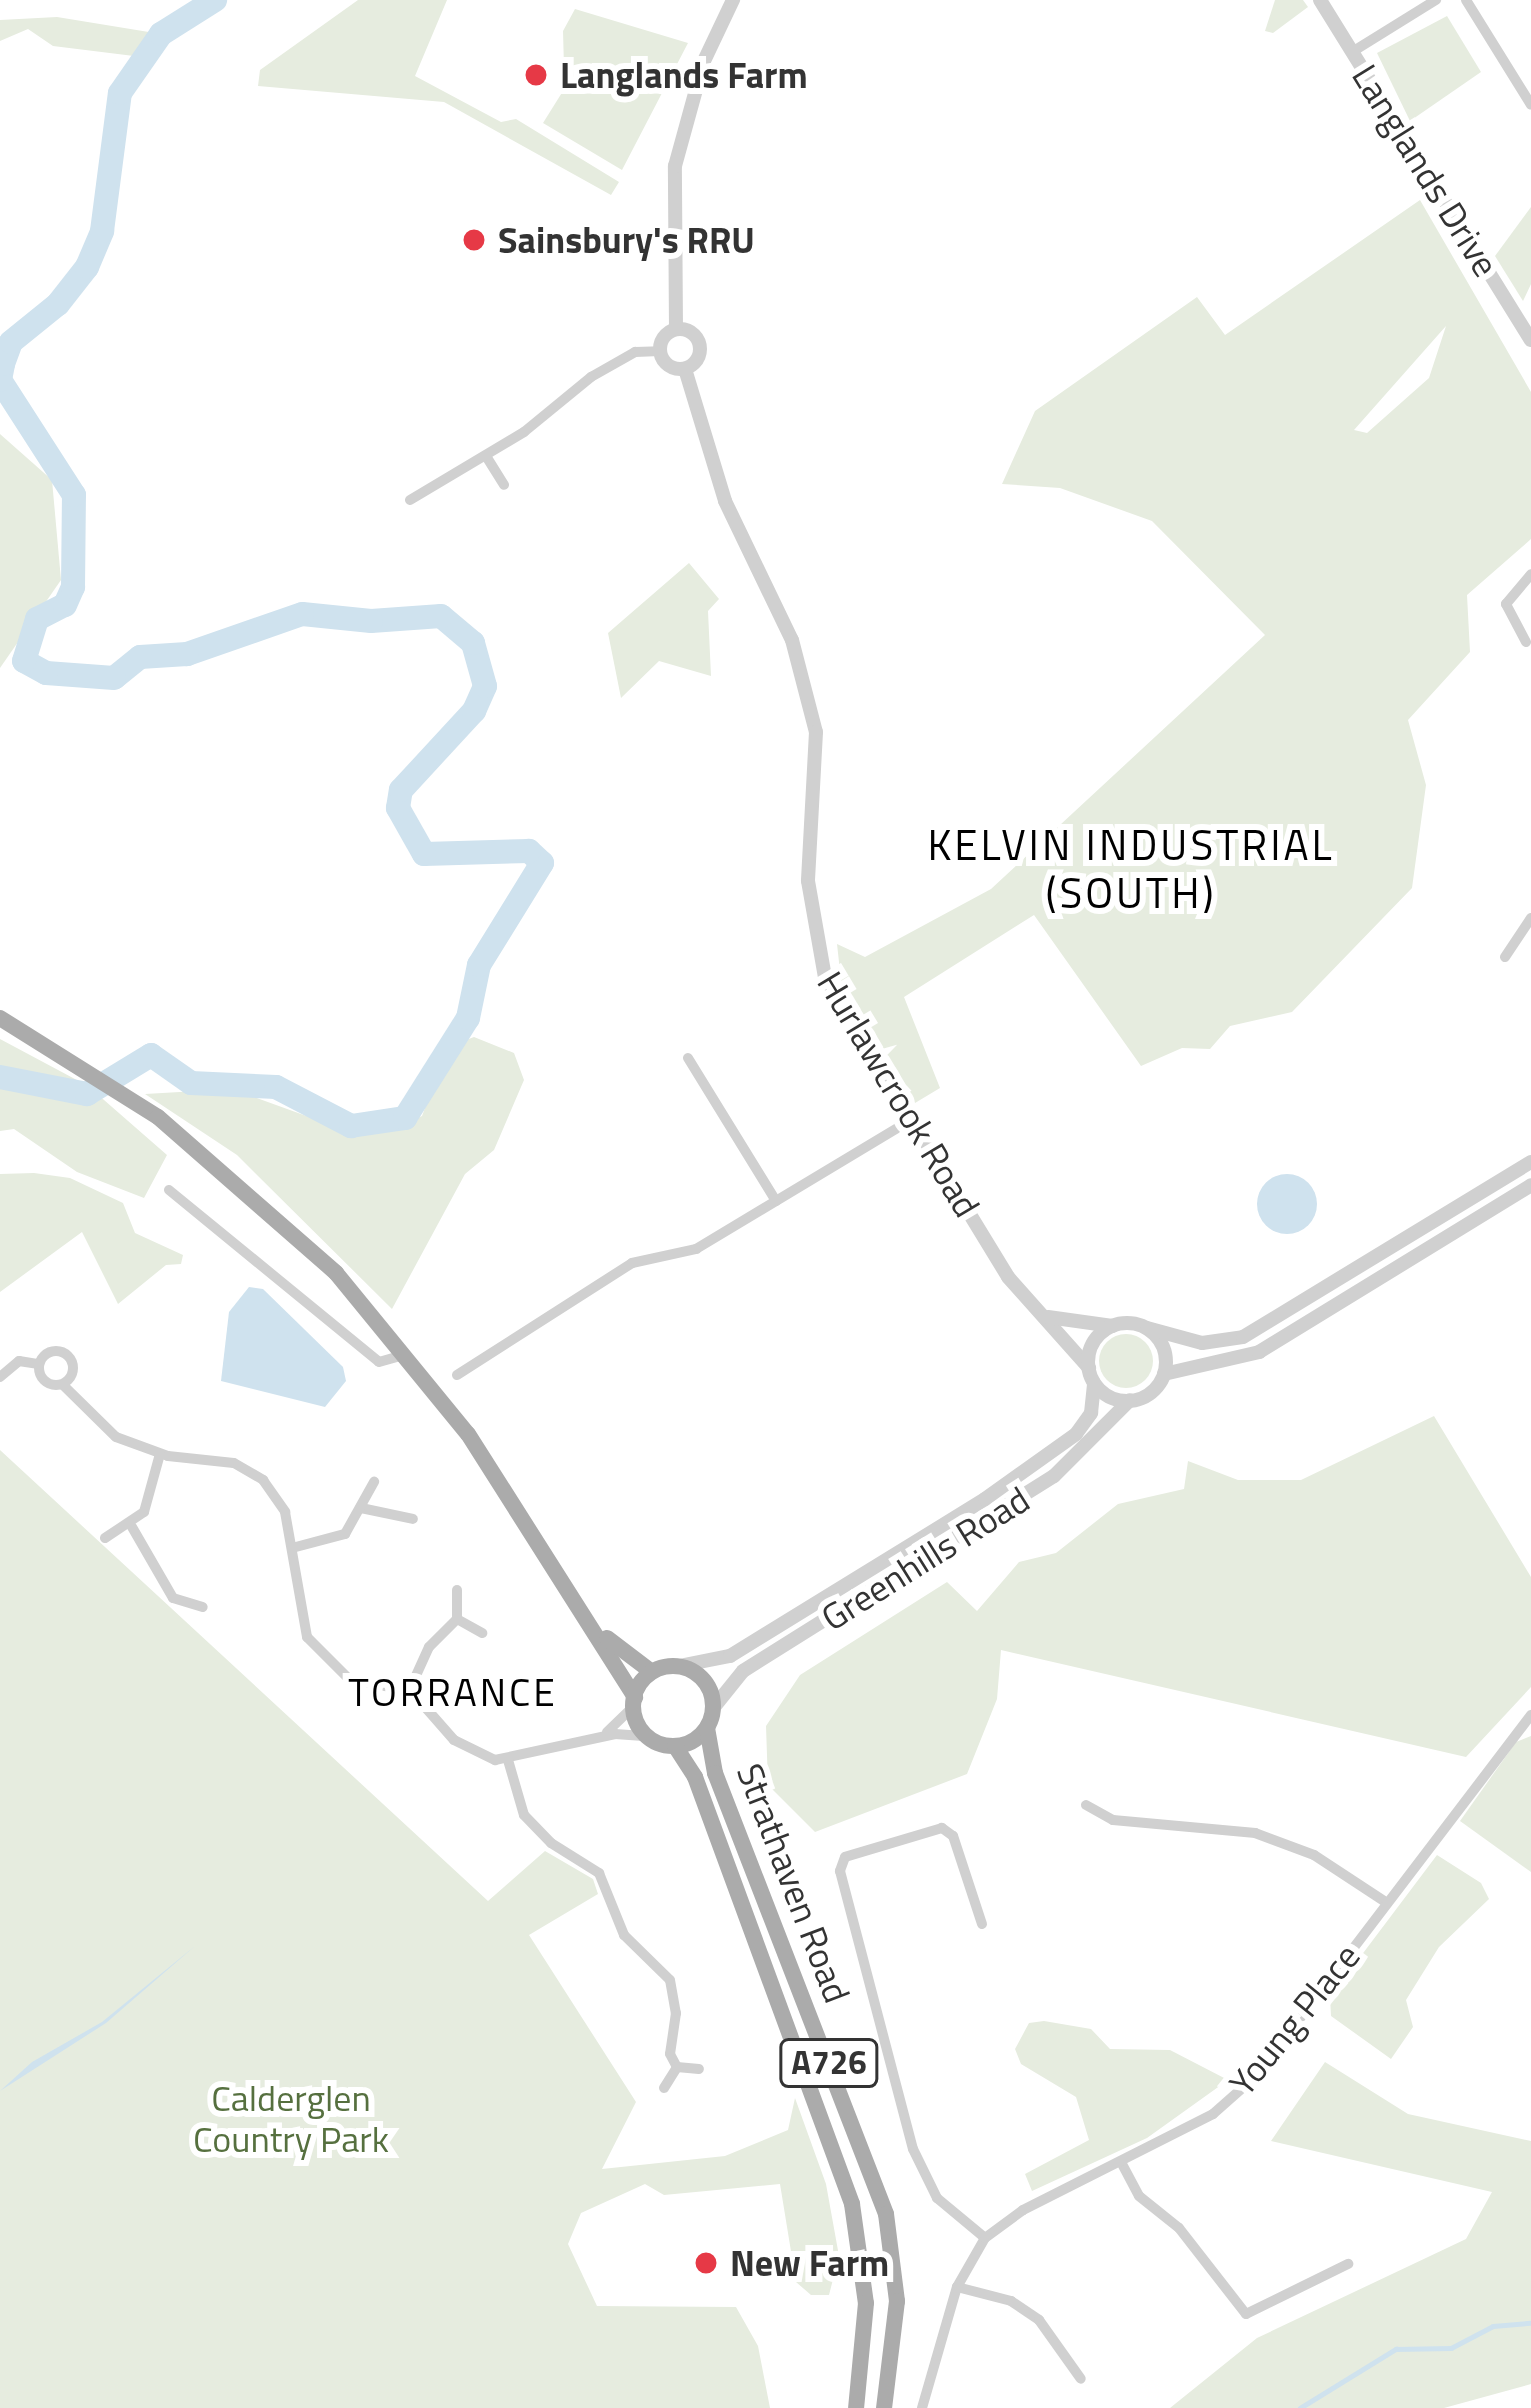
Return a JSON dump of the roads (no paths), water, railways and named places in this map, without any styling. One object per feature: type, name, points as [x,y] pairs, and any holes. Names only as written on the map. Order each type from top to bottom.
[{"type":"main road","points":[[0,1018],[73,1058],[158,1117],[293,1232],[407,1354],[590,1620],[647,1736],[674,1746],[707,1728]]},
{"type":"main road","points":[[590,1620],[652,1672]]},
{"type":"main road","points":[[634,1702],[652,1672],[679,1666],[704,1680],[713,1706]]},
{"type":"main road","name":"A726","points":[[707,1728],[713,1706]]},
{"type":"main road","name":"Strathaven Road","points":[[707,1728],[715,1773],[886,2214],[897,2301],[884,2408]]},
{"type":"main road","name":"Strathaven Road","points":[[674,1746],[695,1777],[852,2204],[866,2303],[856,2408]]},
{"type":"street","points":[[660,352],[676,329],[675,166],[704,62],[733,0]]},
{"type":"street","name":"Langlands Drive","points":[[1320,0],[1531,340]]},
{"type":"street","points":[[1352,52],[1436,0]]},
{"type":"street","points":[[1466,0],[1531,105]]},
{"type":"street","points":[[660,352],[671,367],[685,369],[699,356],[700,344],[676,329]]},
{"type":"street","points":[[410,500],[485,456],[591,377],[634,352],[660,352]]},
{"type":"street","name":"Hurlawcrook Road","points":[[685,369],[725,501],[791,640],[816,732],[808,881],[817,953],[911,1120],[1008,1277],[1048,1317],[1091,1375]]},
{"type":"street","points":[[485,456],[504,485]]},
{"type":"street","points":[[1526,642],[1506,604],[1531,574]]},
{"type":"street","points":[[1504,957],[1531,918]]},
{"type":"street","points":[[688,1058],[776,1201]]},
{"type":"street","points":[[457,1375],[632,1263],[696,1249],[911,1120]]},
{"type":"street","points":[[1048,1317],[1147,1328],[1188,1342],[1243,1337],[1531,1162]]},
{"type":"street","points":[[1163,1374],[1259,1352],[1531,1185]]},
{"type":"street","points":[[170,1190],[379,1362],[407,1354]]},
{"type":"street","points":[[1112,1326],[1093,1343],[1091,1375],[1130,1400],[1149,1394],[1163,1374],[1161,1343],[1147,1328]]},
{"type":"street","points":[[39,1364],[50,1353],[68,1356],[73,1372],[63,1384]]},
{"type":"street","points":[[0,1378],[19,1361],[39,1364]]},
{"type":"street","points":[[39,1364],[43,1379],[63,1384],[105,1430],[160,1454],[250,1469],[285,1511],[311,1646],[362,1686],[409,1691],[464,1748],[508,1760],[594,1740],[647,1736]]},
{"type":"street","name":"Greenhills Road","points":[[679,1666],[730,1655],[1000,1488],[1084,1424],[1091,1375]]},
{"type":"street","name":"Greenhills Road","points":[[713,1706],[743,1671],[1054,1476],[1130,1400]]},
{"type":"street","points":[[105,1538],[132,1527],[148,1503],[160,1454]]},
{"type":"street","points":[[292,1549],[336,1540],[361,1508],[374,1481]]},
{"type":"street","points":[[361,1508],[413,1519]]},
{"type":"street","points":[[132,1527],[172,1598],[202,1607]]},
{"type":"street","points":[[409,1691],[429,1647],[457,1618],[458,1590]]},
{"type":"street","points":[[457,1618],[482,1634]]},
{"type":"street","points":[[594,1740],[634,1702]]},
{"type":"street","name":"Young Place","points":[[985,2238],[1213,2114],[1256,2076],[1531,1714]]},
{"type":"street","points":[[508,1760],[524,1815],[550,1843],[599,1873],[623,1935],[670,1980],[677,2067],[664,2088]]},
{"type":"street","points":[[1086,1805],[1113,1820],[1256,1833],[1314,1855],[1387,1903]]},
{"type":"street","points":[[922,2408],[957,2287],[985,2238],[937,2198],[914,2149],[844,1886],[845,1857],[942,1828],[953,1836],[982,1924]]},
{"type":"street","points":[[677,2067],[699,2069]]},
{"type":"street","points":[[1121,2162],[1139,2196],[1179,2228],[1246,2314],[1348,2264]]},
{"type":"street","points":[[957,2287],[1010,2300],[1039,2320],[1082,2379]]},
{"type":"water","points":[[1287,1174],[1308,1183],[1317,1204],[1308,1225],[1287,1234],[1266,1225],[1257,1204],[1266,1183]]},
{"type":"water","points":[[249,1287],[263,1289],[343,1367],[346,1381],[325,1407],[221,1381],[229,1312]]},
{"type":"water","points":[[195,1946],[106,2023],[0,2091],[32,2062],[102,2022]]},
{"type":"waterway","points":[[0,1077],[87,1094],[151,1055],[191,1083],[276,1087],[351,1126],[405,1118],[468,1018],[479,965],[542,863],[529,851],[424,854],[398,808],[401,790],[474,711],[485,686],[473,643],[441,616],[371,621],[302,614],[187,654],[140,657],[114,678],[46,673],[24,661],[37,619],[65,605],[73,587],[74,495],[0,380],[3,364],[11,342],[58,304],[87,267],[102,231],[120,93],[161,34],[215,0]]},
{"type":"waterway","points":[[1300,2408],[1396,2349],[1451,2348],[1493,2326],[1531,2323]]},
{"type":"place","name":"Langlands Farm","points":[[536,75]]},
{"type":"place","name":"Sainsbury's RRU","points":[[474,240]]},
{"type":"place","name":"New Farm","points":[[706,2263]]},
{"type":"district","name":"KELVIN INDUSTRIAL (SOUTH)","points":[[1131,868]]},
{"type":"district","name":"TORRANCE","points":[[453,1692]]},
{"type":"park label","name":"Calderglen Country Park","points":[[291,2118]]}]
